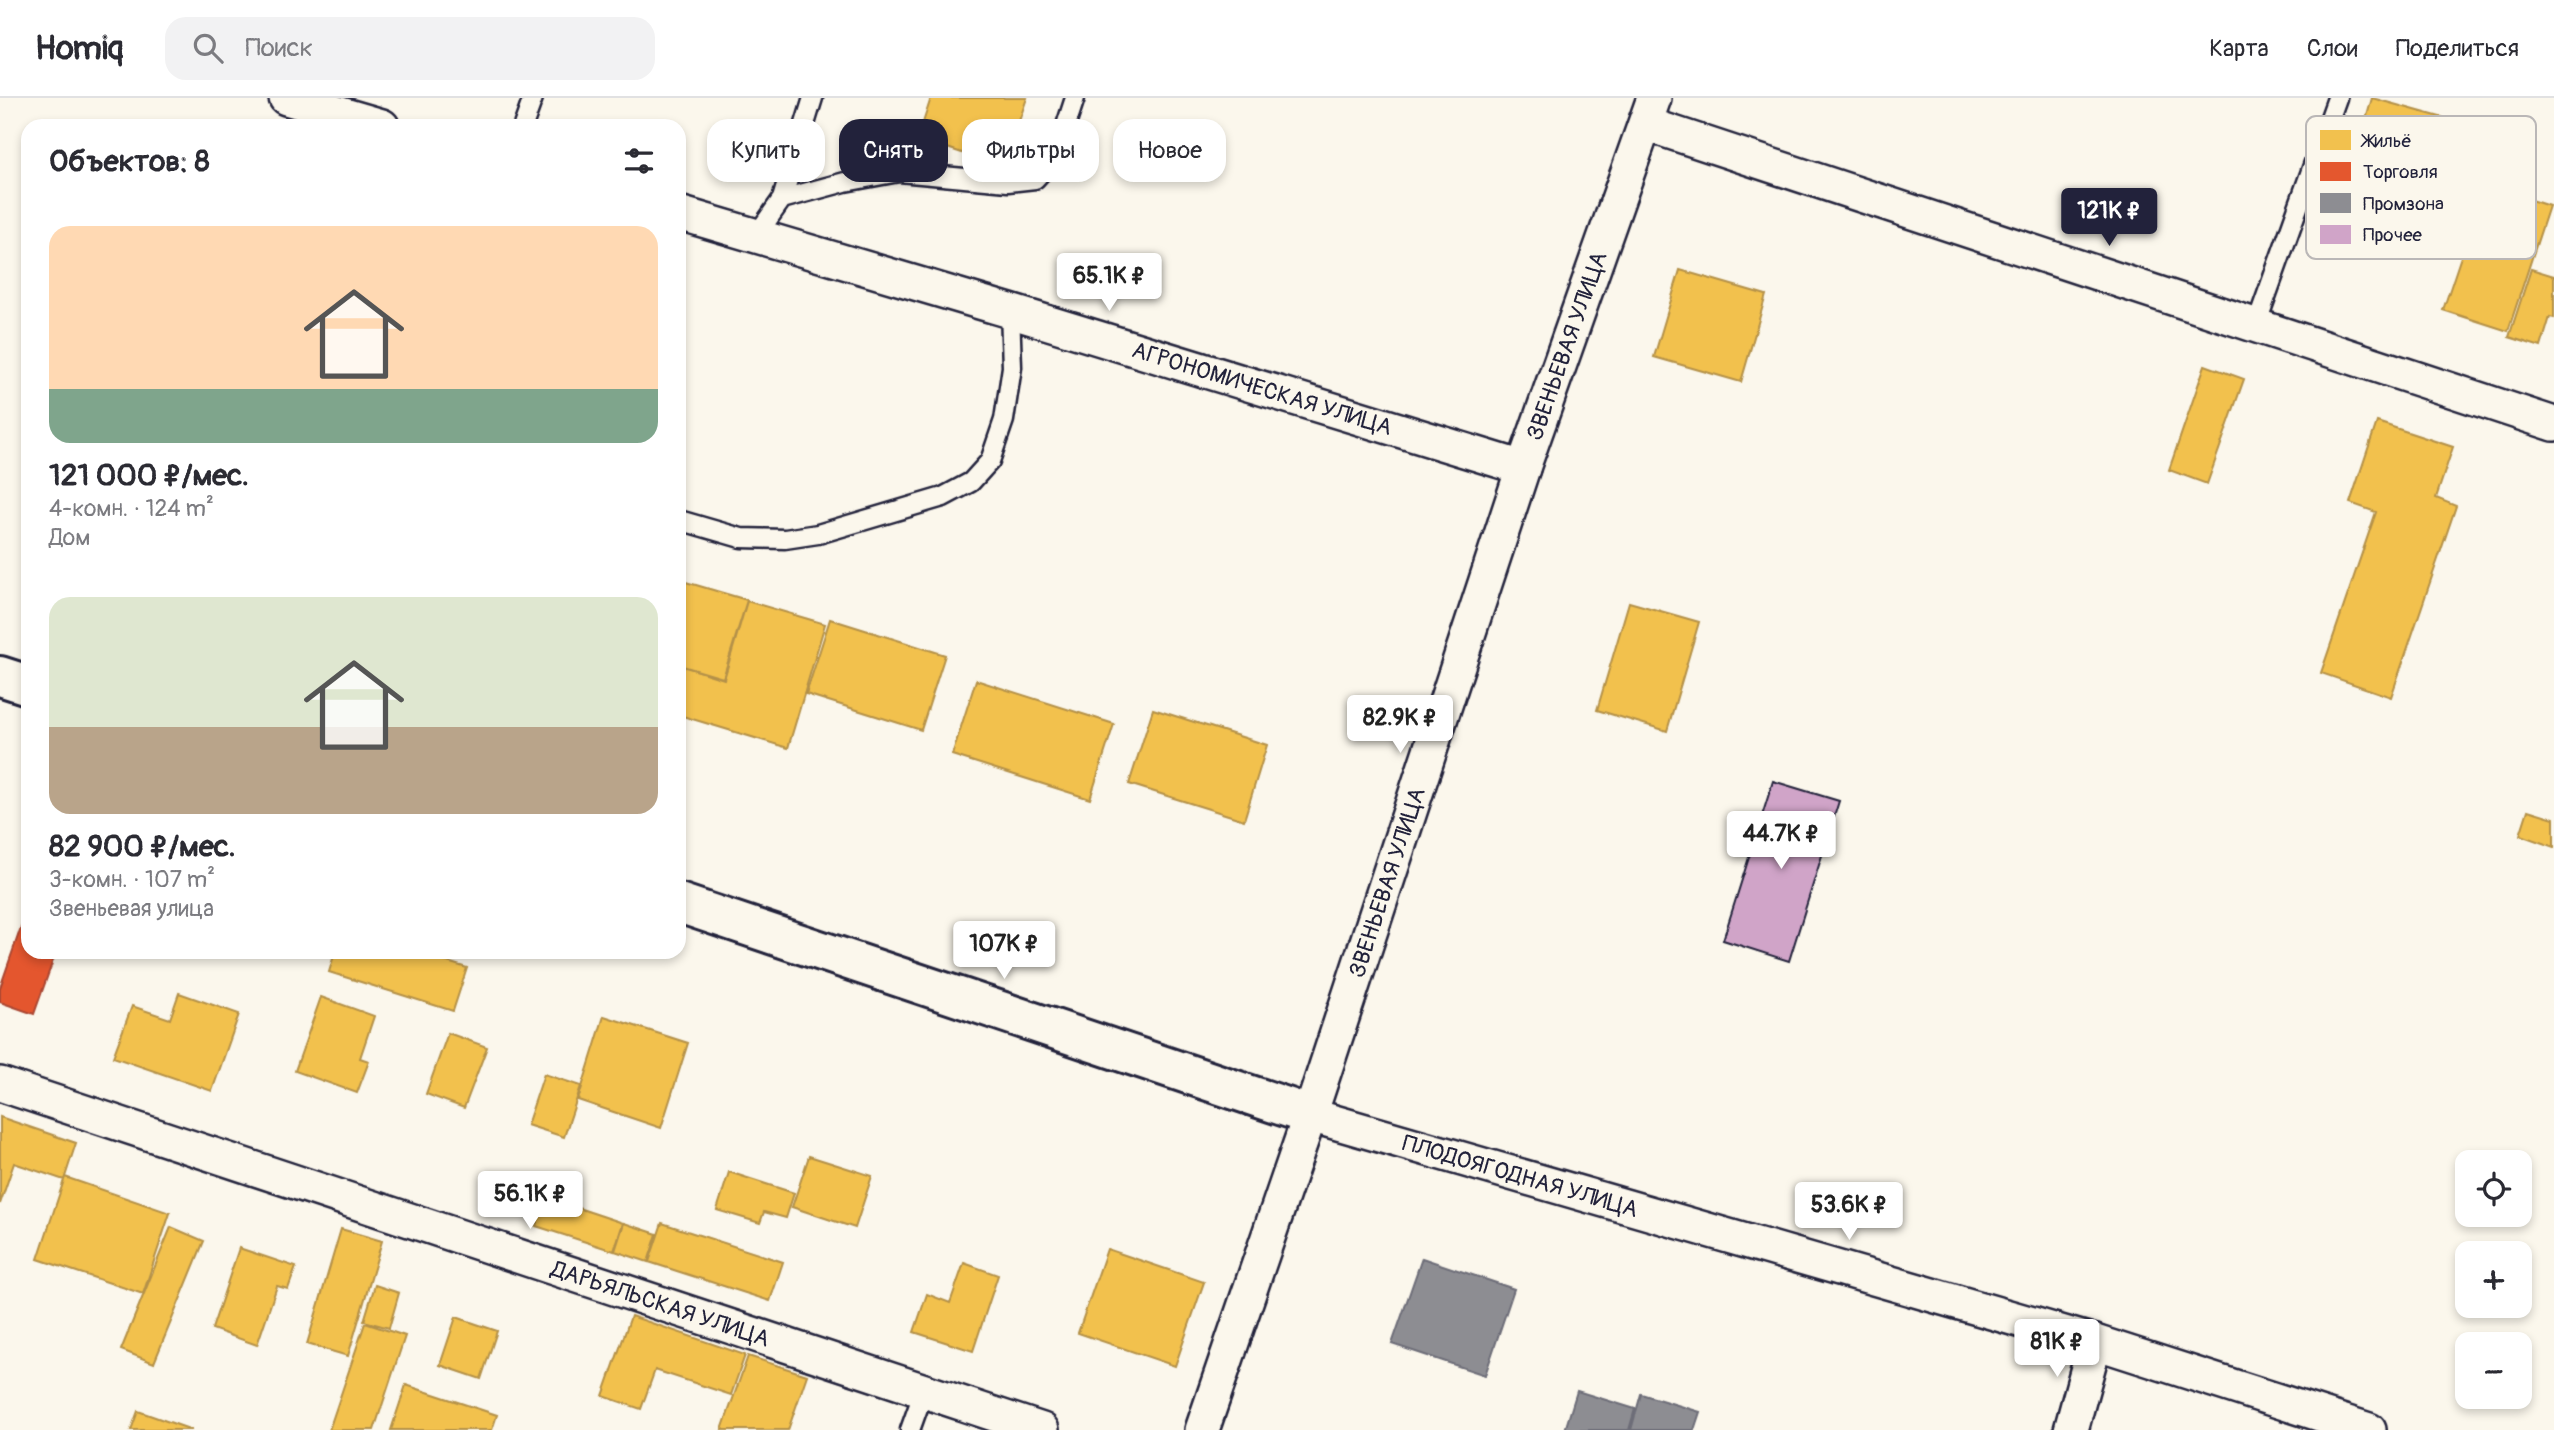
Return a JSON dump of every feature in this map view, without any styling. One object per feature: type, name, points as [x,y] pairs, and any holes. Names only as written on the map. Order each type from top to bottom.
[{"type":"street","points":[[286,98],[355,119]]},
{"type":"street","points":[[1650,111],[2256,325],[2554,424]]},
{"type":"street","name":"ЗВЕНЬЕВАЯ УЛИЦА","points":[[1202,1430],[1310,1115],[1523,468],[1650,111]]},
{"type":"street","name":"АГРОНОМИЧЕСКАЯ УЛИЦА","points":[[686,216],[1010,311],[1523,468]]},
{"type":"street","points":[[0,676],[21,683]]},
{"type":"street","name":"ПЛОДОЯГОДНАЯ УЛИЦА","points":[[686,905],[1310,1115],[2095,1342],[2369,1430]]},
{"type":"street","name":"ДАРЬЯЛЬСКАЯ УЛИЦА","points":[[0,1084],[1042,1430]]},
{"type":"street","points":[[2071,1430],[2095,1342]]},
{"type":"lane","points":[[526,119],[533,98]]},
{"type":"lane","points":[[755,236],[782,199],[813,98]]},
{"type":"lane","points":[[782,199],[899,172],[1008,182],[1035,179],[1056,156],[1075,98]]},
{"type":"lane","points":[[2331,116],[2337,98]]},
{"type":"lane","points":[[2256,325],[2306,185]]},
{"type":"lane","points":[[686,522],[741,538],[785,540],[817,534],[943,497],[971,482],[990,461],[1004,420],[1012,367],[1010,311]]},
{"type":"lane","points":[[910,1430],[924,1391]]},
{"type":"building: Жильё","points":[[931,98],[1027,98],[1020,119],[962,119],[962,153],[948,148],[948,119],[924,119]]},
{"type":"building: Жильё","points":[[2372,98],[2437,116],[2367,116]]},
{"type":"building: Жильё","points":[[2536,202],[2549,206],[2536,246]]},
{"type":"building: Жильё","points":[[2460,259],[2532,259],[2508,331],[2443,310]]},
{"type":"building: Жильё","points":[[2531,269],[2554,276],[2554,318],[2550,317],[2541,347],[2509,337]]},
{"type":"building: Жильё","points":[[1680,270],[1766,295],[1741,382],[1654,357]]},
{"type":"building: Жильё","points":[[2205,365],[2244,379],[2207,484],[2169,470]]},
{"type":"building: Жильё","points":[[2377,422],[2453,447],[2436,498],[2456,506],[2391,697],[2321,673],[2376,512],[2350,503]]},
{"type":"building: Жильё","points":[[686,582],[747,600],[723,678],[686,667]]},
{"type":"building: Жильё","points":[[747,601],[825,624],[788,748],[686,717],[686,667],[724,679]]},
{"type":"building: Жильё","points":[[1629,602],[1699,622],[1667,731],[1597,710]]},
{"type":"building: Жильё","points":[[830,619],[945,655],[921,730],[806,694]]},
{"type":"building: Жильё","points":[[976,680],[1114,724],[1090,799],[952,755]]},
{"type":"building: Жильё","points":[[1153,709],[1267,745],[1244,820],[1129,784]]},
{"type":"building: Жильё","points":[[2528,810],[2554,818],[2554,847],[2520,835]]},
{"type":"building: Жильё","points":[[333,959],[438,959],[467,968],[453,1011],[329,972]]},
{"type":"building: Жильё","points":[[179,993],[239,1014],[212,1091],[113,1057],[132,1006],[170,1019]]},
{"type":"building: Жильё","points":[[321,997],[374,1016],[360,1058],[369,1061],[357,1093],[295,1071]]},
{"type":"building: Жильё","points":[[604,1016],[688,1043],[661,1128],[578,1100]]},
{"type":"building: Жильё","points":[[448,1033],[487,1047],[464,1108],[426,1094]]},
{"type":"building: Жильё","points":[[544,1074],[581,1086],[564,1137],[527,1125]]},
{"type":"building: Жильё","points":[[0,1117],[76,1143],[64,1180],[14,1163],[0,1204]]},
{"type":"building: Жильё","points":[[809,1156],[872,1176],[855,1228],[792,1207]]},
{"type":"building: Жильё","points":[[729,1172],[794,1193],[786,1218],[764,1212],[760,1223],[717,1210]]},
{"type":"building: Жильё","points":[[65,1177],[170,1213],[143,1294],[38,1259]]},
{"type":"building: Жильё","points":[[545,1197],[623,1223],[614,1251],[536,1226]]},
{"type":"building: Жильё","points":[[624,1223],[657,1234],[648,1262],[615,1251]]},
{"type":"building: Жильё","points":[[662,1223],[783,1262],[770,1301],[649,1262]]},
{"type":"building: Жильё","points":[[171,1227],[204,1241],[154,1363],[121,1350]]},
{"type":"building: Жильё","points":[[341,1229],[382,1241],[348,1356],[307,1344]]},
{"type":"building: Жильё","points":[[239,1248],[296,1267],[288,1289],[277,1286],[257,1345],[212,1329]]},
{"type":"building: Жильё","points":[[1107,1249],[1204,1282],[1175,1366],[1078,1333]]},
{"type":"building: Жильё","points":[[964,1263],[998,1275],[973,1351],[914,1332],[927,1294],[950,1303]]},
{"type":"building: Жильё","points":[[375,1285],[399,1293],[389,1328],[364,1321]]},
{"type":"building: Жильё","points":[[631,1316],[745,1355],[731,1395],[655,1370],[641,1409],[603,1396]]},
{"type":"building: Жильё","points":[[456,1317],[497,1331],[481,1379],[440,1365]]},
{"type":"building: Жильё","points":[[365,1323],[405,1336],[374,1430],[329,1430]]},
{"type":"building: Жильё","points":[[748,1356],[807,1375],[788,1430],[722,1430]]},
{"type":"building: Жильё","points":[[406,1385],[497,1415],[492,1430],[391,1430]]},
{"type":"building: Жильё","points":[[138,1411],[192,1430],[131,1430]]},
{"type":"building: Торговля","points":[[21,927],[21,959],[54,959],[34,1014],[0,1002],[0,988]]},
{"type":"building: Промзона","points":[[1422,1258],[1514,1289],[1485,1375],[1392,1344]]},
{"type":"building: Промзона","points":[[1577,1391],[1635,1409],[1629,1430],[1565,1430]]},
{"type":"building: Промзона","points":[[1641,1394],[1700,1412],[1694,1430],[1631,1430]]},
{"type":"building: Прочее","points":[[1773,781],[1839,801],[1789,961],[1723,940]]}]
